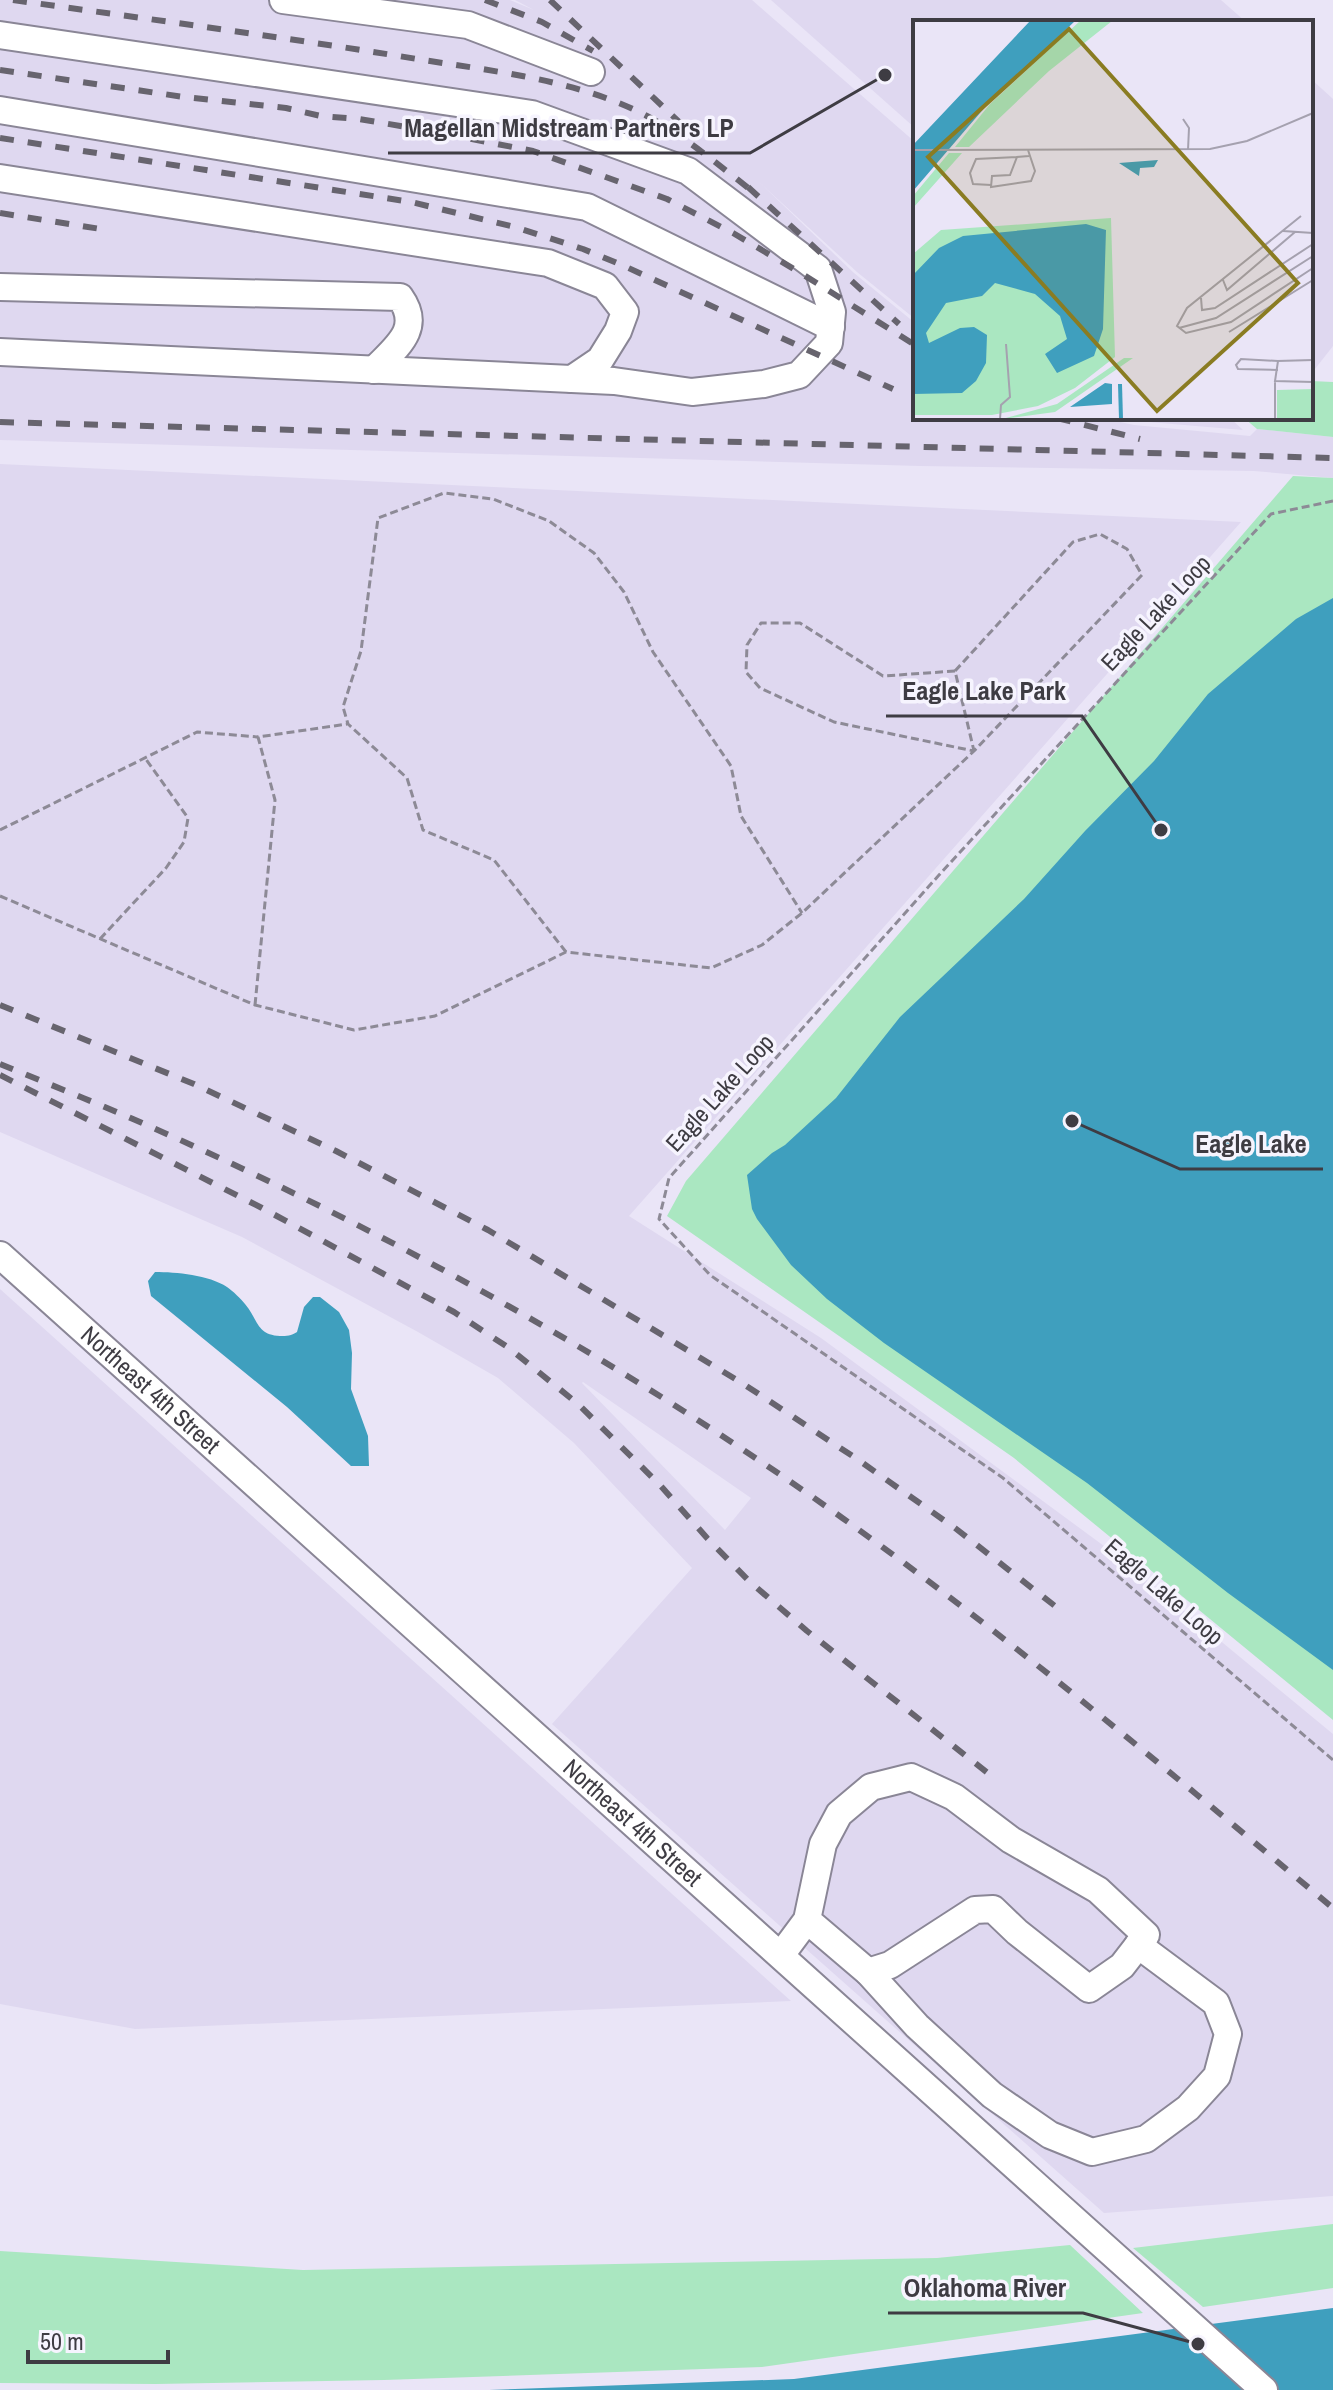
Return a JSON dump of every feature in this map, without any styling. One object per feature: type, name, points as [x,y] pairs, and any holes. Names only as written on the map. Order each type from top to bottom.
[{"type":"street","points":[[283,0],[468,25],[591,72]]},
{"type":"street","points":[[0,35],[532,114],[688,171],[818,269],[832,312],[829,343],[799,375],[764,384],[692,392],[614,381],[0,352]]},
{"type":"street","points":[[0,110],[587,207],[831,327]]},
{"type":"street","points":[[0,178],[548,263],[605,286],[625,312],[618,331],[600,360],[572,379]]},
{"type":"street","points":[[0,287],[400,297],[409,308],[410,324],[402,340],[374,370]]},
{"type":"street","name":"Northeast 4th Street","points":[[0,1255],[1264,2390]]},
{"type":"street","points":[[781,1955],[807,1920],[823,1844],[839,1814],[871,1787],[911,1777],[954,1797],[1011,1840],[1098,1890],[1146,1935],[1122,1966],[1089,1989],[993,1909],[975,1910],[890,1965],[868,1972]]},
{"type":"street","points":[[807,1920],[868,1972],[917,2026],[992,2095],[1050,2135],[1092,2152],[1146,2139],[1188,2108],[1217,2076],[1228,2034],[1216,2003],[1138,1945]]},
{"type":"path","points":[[566,952],[494,860],[423,830],[407,778],[348,724],[343,707],[361,651],[378,518],[444,493],[493,499],[549,521],[594,553],[624,592],[653,652],[731,766],[741,816],[802,913]]},
{"type":"path","name":"Eagle Lake Loop","points":[[1333,501],[1271,514],[939,875],[669,1178],[659,1219],[710,1275],[1003,1478],[1333,1760]]},
{"type":"path","points":[[0,896],[255,1005],[354,1030],[435,1016],[566,952],[711,968],[762,945],[802,913],[974,751],[1142,575],[1127,549],[1100,534],[1073,542],[955,671],[883,676],[800,623],[761,623],[747,645],[746,672],[760,688],[772,694],[834,722],[974,751]]},
{"type":"path","points":[[955,671],[974,751]]},
{"type":"path","points":[[0,830],[197,732],[258,737],[348,724]]},
{"type":"path","points":[[255,1005],[275,800],[258,737]]},
{"type":"path","points":[[100,939],[166,868],[184,842],[188,818],[145,758]]},
{"type":"shaded area","points":[[0,0],[510,0],[534,10],[515,0],[752,0],[913,140],[913,317],[857,272],[759,182],[854,273],[913,321],[913,420],[1111,420],[1250,436],[1257,429],[1333,437],[1333,478],[1254,471],[920,466],[0,440]]},
{"type":"shaded area","points":[[771,0],[1221,0],[1244,20],[913,20],[913,126]]},
{"type":"shaded area","points":[[1313,81],[1333,99],[1333,346],[1313,371]]},
{"type":"shaded area","points":[[1132,420],[1232,420],[1243,430]]},
{"type":"shaded area","points":[[0,464],[1241,522],[629,1216],[821,1338],[1119,1557],[1333,1734],[1333,2196],[1104,2213],[552,1724],[692,1568],[574,1443],[498,1378],[418,1332],[242,1237],[0,1132]],"holes":[[[583,1382],[751,1498],[725,1530],[582,1383]]]},
{"type":"shaded area","points":[[0,1289],[791,2001],[135,2029],[0,2004]]},
{"type":"green space","points":[[1313,381],[1333,382],[1333,437],[1257,429],[1246,420],[1313,420]]},
{"type":"green space","points":[[1293,476],[1333,478],[1333,1720],[1014,1458],[667,1216],[686,1181]]},
{"type":"green space","points":[[1333,2224],[1333,2288],[1203,2307],[1133,2248]]},
{"type":"green space","points":[[1070,2245],[1143,2313],[762,2367],[384,2380],[0,2383],[0,2251],[303,2270],[937,2258]]},
{"type":"water","points":[[1333,598],[1333,1670],[1087,1483],[884,1343],[827,1299],[791,1265],[757,1219],[752,1209],[747,1175],[836,1098],[900,1017],[1024,899],[1154,761],[1208,694],[1296,619]]},
{"type":"water","points":[[155,1272],[192,1275],[220,1283],[239,1297],[258,1325],[272,1335],[287,1336],[297,1332],[304,1307],[313,1297],[320,1297],[339,1312],[349,1330],[351,1389],[368,1436],[369,1466],[351,1466],[287,1407],[151,1296],[148,1281]]},
{"type":"water","points":[[1333,2308],[1333,2390],[489,2390],[794,2379]]},
{"type":"railway","points":[[13,0],[367,51],[564,85],[647,116],[689,143],[756,194]]},
{"type":"railway","points":[[485,0],[542,22],[593,51]]},
{"type":"railway","points":[[550,0],[693,135]]},
{"type":"railway","points":[[0,70],[359,119],[533,151],[667,199],[733,233],[913,344]]},
{"type":"railway","points":[[0,138],[411,202],[515,227],[622,265],[893,389]]},
{"type":"railway","points":[[748,187],[899,324]]},
{"type":"railway","points":[[0,213],[107,230]]},
{"type":"railway","points":[[1065,420],[1140,439]]},
{"type":"railway","points":[[0,422],[1333,458]]},
{"type":"railway","points":[[0,1005],[194,1084],[336,1151],[488,1230],[742,1383],[857,1459],[955,1528],[1055,1606]]},
{"type":"railway","points":[[0,1064],[133,1119],[315,1204],[493,1298],[667,1400],[834,1512],[962,1607],[1087,1705],[1333,1908]]},
{"type":"railway","points":[[0,1075],[262,1208],[454,1312],[509,1348],[578,1404],[660,1485],[749,1581],[807,1631],[989,1774]]},
{"type":"place","name":"Magellan Midstream Partners LP","points":[[885,75]]},
{"type":"place","name":"Eagle Lake Park","points":[[1161,830]]},
{"type":"place","name":"Eagle Lake","points":[[1072,1121]]},
{"type":"place","name":"Oklahoma River","points":[[1198,2344]]}]
